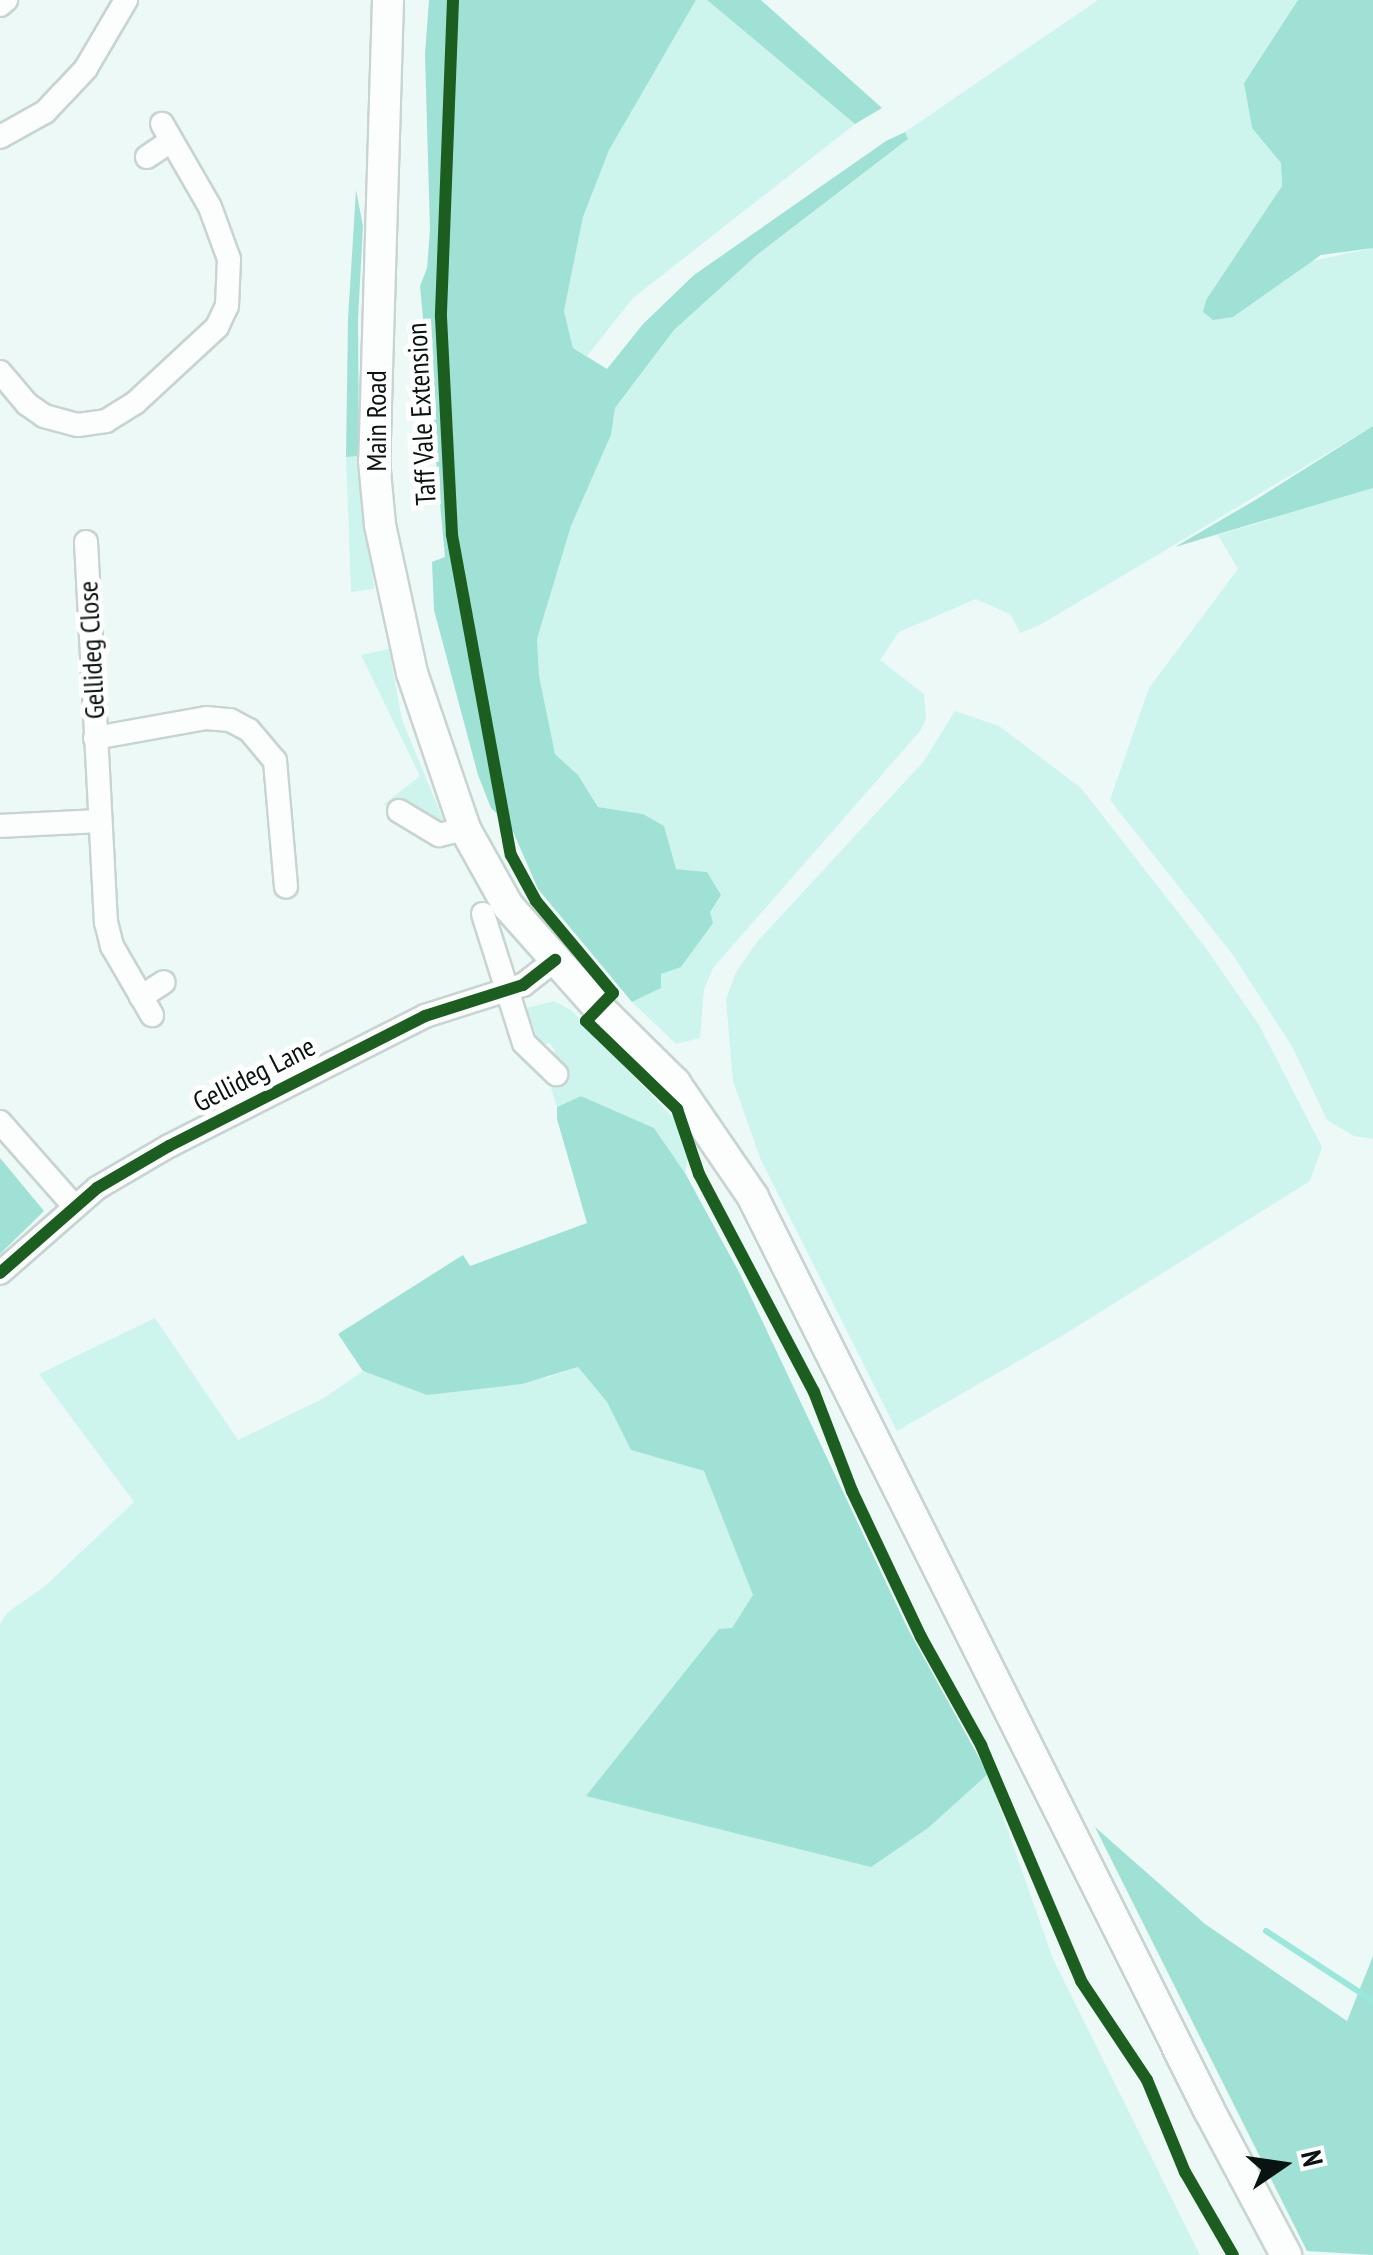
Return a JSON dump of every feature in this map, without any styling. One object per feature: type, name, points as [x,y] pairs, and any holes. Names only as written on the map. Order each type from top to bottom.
[{"type":"main road","name":"Main Road","points":[[388,0],[374,441],[380,526],[412,673],[465,829],[508,906],[675,1083],[753,1197],[1278,2247]]},
{"type":"street","points":[[0,6],[6,0]]},
{"type":"street","points":[[0,137],[45,112],[86,68],[126,0]]},
{"type":"street","points":[[3,381],[44,416],[78,424],[106,421],[136,403],[217,327],[227,306],[228,260],[210,207],[166,132],[147,156]]},
{"type":"street","name":"Gellideg Close","points":[[80,555],[106,922],[112,946],[146,1006],[164,982]]},
{"type":"street","name":"Gellideg Close","points":[[95,738],[206,718],[230,720],[249,730],[275,760],[285,877],[309,865]]},
{"type":"street","points":[[399,811],[440,835],[465,829]]},
{"type":"street","points":[[0,826],[99,820]]},
{"type":"street","points":[[483,914],[500,947],[505,991],[524,1043],[549,1062]]},
{"type":"street","name":"Gellideg Lane","points":[[0,1272],[97,1188],[169,1146],[425,1016],[522,984],[555,960]]},
{"type":"street","points":[[0,1122],[74,1207]]},
{"type":"green space","points":[[429,0],[696,0],[609,150],[583,217],[564,311],[573,348],[607,369],[643,324],[694,275],[886,141],[905,132],[908,139],[758,254],[674,330],[615,408],[611,435],[571,526],[537,639],[539,676],[555,754],[578,775],[598,807],[643,814],[664,826],[676,869],[707,872],[721,895],[710,912],[713,923],[681,967],[661,974],[661,988],[632,1002],[538,889],[511,827],[491,808],[478,775],[434,610],[432,562],[445,557],[420,286],[427,268],[430,230],[425,54]]},
{"type":"green space","points":[[696,0],[707,0],[855,124],[633,298],[587,356],[573,348],[564,311],[583,217],[608,150]]},
{"type":"green space","points":[[707,0],[761,0],[882,108],[855,124]]},
{"type":"green space","points":[[1098,0],[1298,0],[1244,83],[1252,128],[1281,163],[1282,186],[1206,300],[1233,317],[1307,262],[1373,248],[1373,426],[1040,625],[1020,633],[1010,614],[976,599],[899,632],[880,660],[924,694],[926,719],[920,731],[713,968],[704,989],[700,1038],[676,1044],[632,1002],[661,988],[660,974],[710,912],[707,872],[676,869],[643,814],[598,807],[578,775],[555,754],[538,676],[537,639],[571,526],[611,435],[615,408],[674,330],[758,254],[907,140],[905,132]]},
{"type":"green space","points":[[1298,0],[1373,0],[1373,248],[1321,255],[1233,317],[1213,320],[1203,312],[1206,300],[1282,186],[1281,163],[1252,128],[1244,83]]},
{"type":"green space","points":[[356,190],[363,226],[358,319],[359,456],[346,457],[348,319]]},
{"type":"green space","points":[[1373,426],[1373,488],[1175,547],[1257,499]]},
{"type":"green space","points":[[359,456],[374,589],[351,592],[346,457]]},
{"type":"green space","points":[[1373,488],[1373,1139],[1354,1136],[1327,1120],[1293,1048],[1233,955],[1110,800],[1149,688],[1238,569],[1218,535]]},
{"type":"green space","points":[[389,649],[402,720],[445,824],[442,826],[395,803],[382,806],[420,776],[361,655]]},
{"type":"green space","points":[[955,711],[999,726],[1081,788],[1205,947],[1259,1025],[1322,1147],[1310,1181],[1065,1334],[897,1431],[760,1158],[733,1081],[726,999],[736,972],[757,942],[924,761]]},
{"type":"green space","points":[[554,1001],[571,1010],[679,1124],[688,1159],[685,1173],[654,1128],[581,1096],[557,1107],[551,1088],[564,1071],[552,1060],[555,1050],[549,1043],[540,1045],[526,1008]]},
{"type":"green space","points":[[581,1096],[654,1128],[685,1173],[739,1272],[908,1629],[988,1774],[928,1828],[871,1867],[586,1796],[719,1629],[732,1628],[753,1595],[704,1471],[631,1450],[607,1402],[578,1367],[522,1384],[427,1395],[363,1371],[338,1334],[463,1255],[470,1266],[587,1223],[557,1119],[557,1107]]},
{"type":"green space","points":[[0,1158],[44,1211],[0,1254]]},
{"type":"green space","points":[[155,1318],[238,1440],[324,1398],[363,1371],[427,1395],[549,1377],[578,1367],[607,1402],[631,1450],[704,1471],[808,1732],[870,1866],[928,1827],[988,1774],[1053,1959],[1200,2255],[0,2255],[0,1624],[8,1612],[44,1587],[134,1502],[39,1374]]},
{"type":"green space","points":[[1095,1827],[1205,1924],[1347,2021],[1373,1956],[1373,2255],[1307,2251]]},
{"type":"waterway","points":[[1266,1931],[1373,2001]]},
{"type":"cycle path","name":"Taff Vale Extension","points":[[453,0],[441,317],[452,535],[511,855],[536,901],[613,993],[586,1021],[677,1109],[699,1174],[814,1392],[852,1491],[921,1637],[981,1745],[1081,1981],[1147,2080],[1185,2172],[1233,2255]]},
{"type":"cycle path","points":[[0,1273],[97,1188],[169,1146],[425,1016],[523,985],[555,960]]}]
